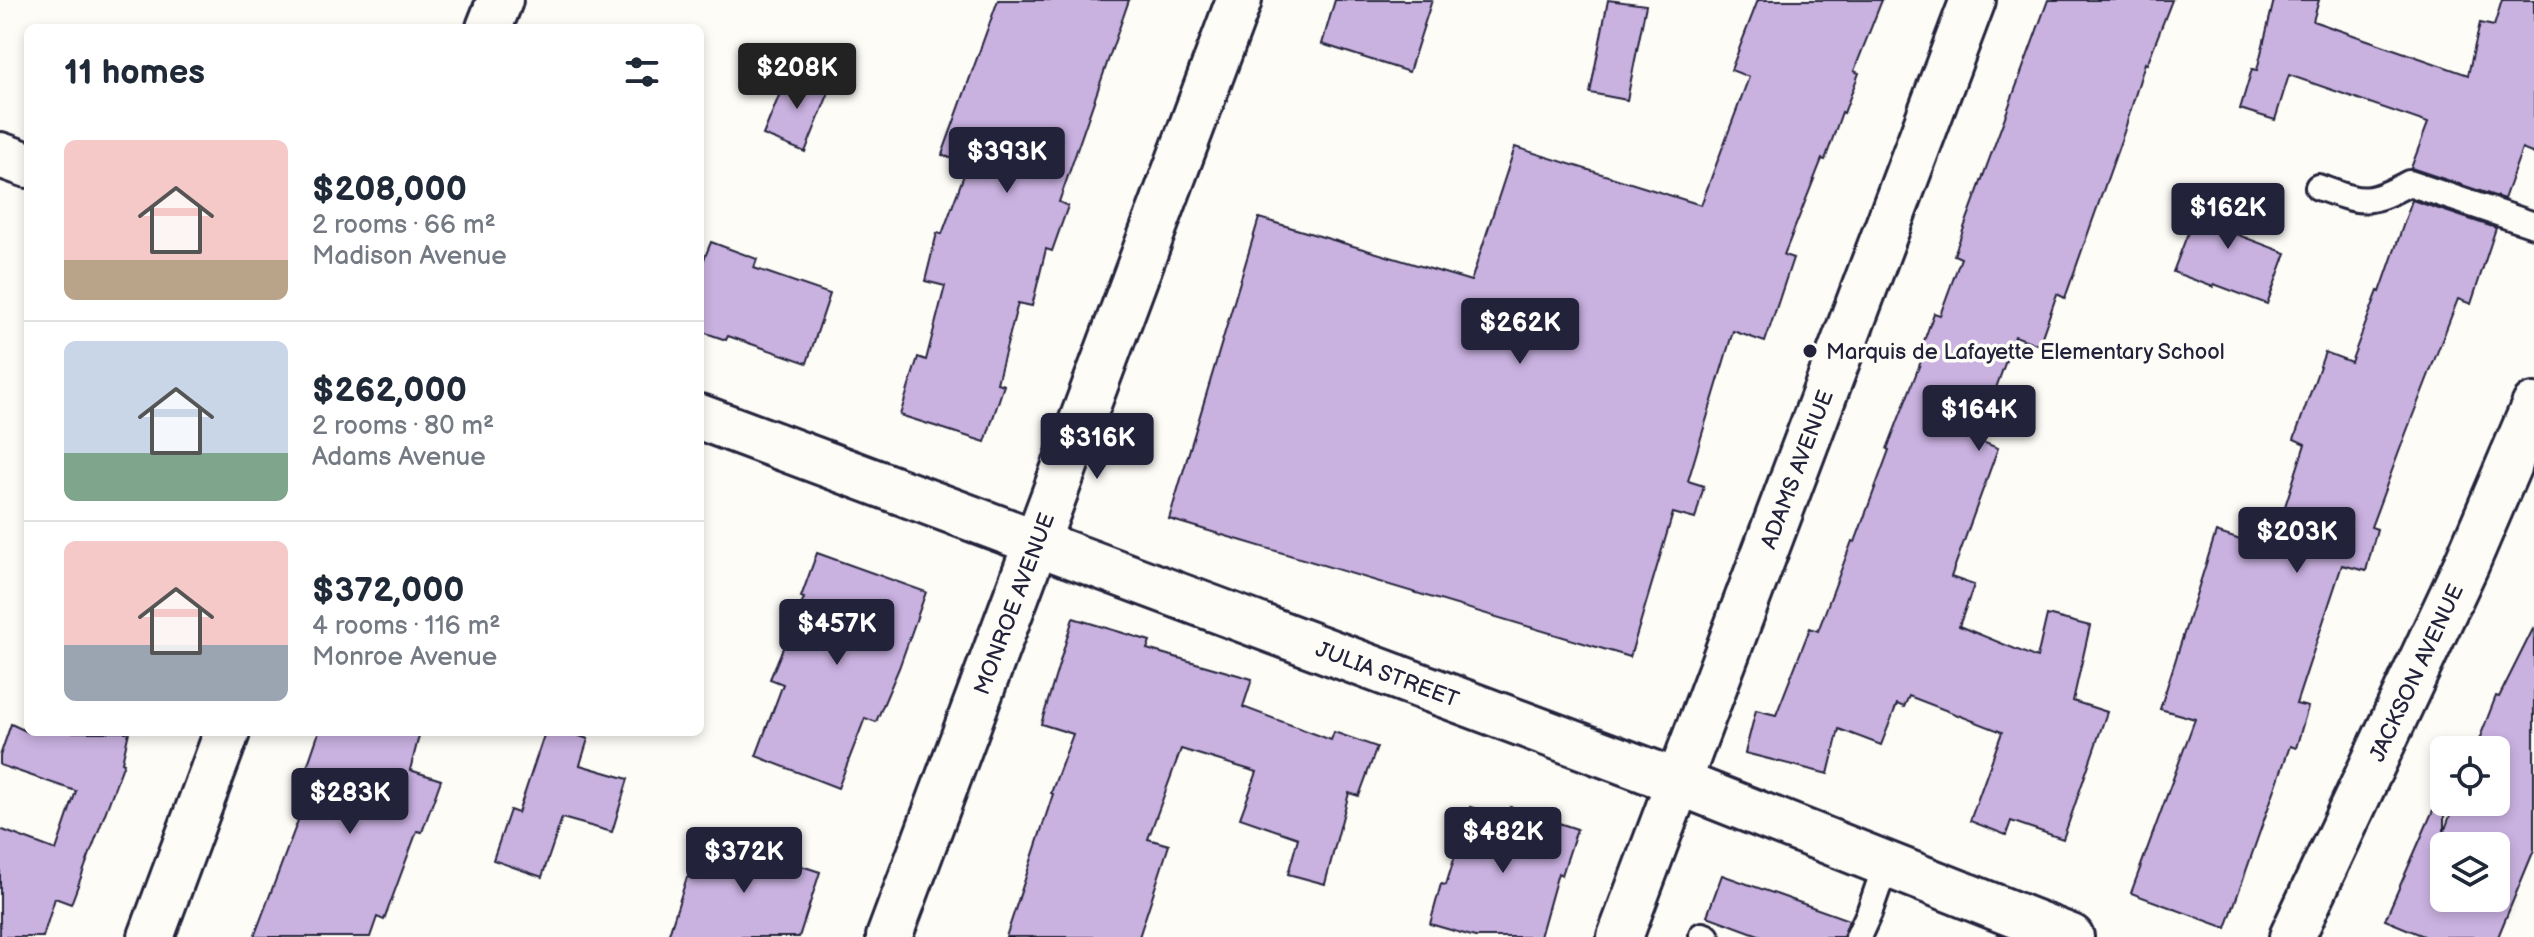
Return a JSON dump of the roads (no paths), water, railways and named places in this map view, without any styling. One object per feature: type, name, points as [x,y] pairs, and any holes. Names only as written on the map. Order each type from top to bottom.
[{"type":"street","points":[[491,24],[500,0]]},
{"type":"street","name":"MONROE AVENUE","points":[[889,937],[1239,0]]},
{"type":"street","name":"ADAMS AVENUE","points":[[1620,937],[1973,0]]},
{"type":"street","points":[[0,155],[24,164]]},
{"type":"street","name":"JULIA STREET","points":[[704,419],[1678,782],[2071,937]]},
{"type":"street","name":"JACKSON AVENUE","points":[[2292,937],[2529,430]]},
{"type":"street","points":[[151,937],[226,736]]},
{"type":"lane","points":[[2318,187],[2359,202],[2386,195],[2409,183],[2534,225]]},
{"type":"lane","points":[[1858,937],[1886,864]]},
{"type":"place","name":"Marquis de Lafayette Elementary School","points":[[1810,351]]}]
